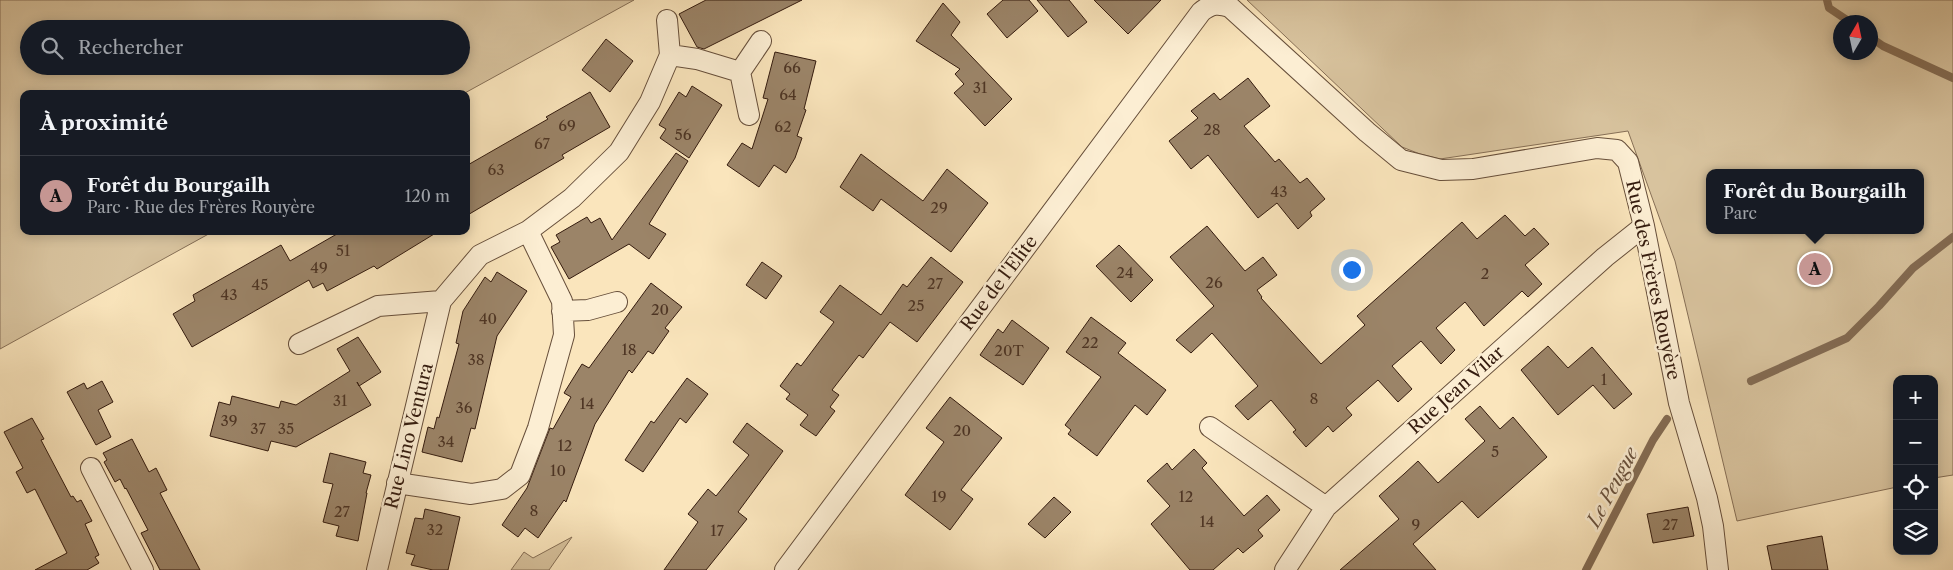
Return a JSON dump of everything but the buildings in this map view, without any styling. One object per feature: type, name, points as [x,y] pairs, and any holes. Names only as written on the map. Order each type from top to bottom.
[{"type":"street","name":"Rue des Frères Rouyère","points":[[1218,3],[1230,7],[1367,132],[1401,160],[1441,170],[1473,169],[1597,148],[1617,150],[1628,162],[1644,226],[1679,403],[1707,498],[1713,526],[1718,570]]},
{"type":"street","name":"Rue de l'Elite","points":[[785,570],[1201,12],[1218,3]]},
{"type":"street","name":"Rue Lino Ventura","points":[[377,570],[441,302],[480,255],[528,231],[572,198],[619,152],[650,102],[670,55],[667,20]]},
{"type":"street","points":[[749,115],[740,72],[761,41]]},
{"type":"street","points":[[670,55],[697,59],[740,72]]},
{"type":"street","name":"Rue Jean Vilar","points":[[1284,570],[1326,507],[1597,263],[1644,226]]},
{"type":"street","points":[[397,483],[471,494],[502,489],[520,475],[538,428],[564,335],[562,301],[528,231]]},
{"type":"street","points":[[299,344],[378,306],[441,302]]},
{"type":"street","points":[[562,311],[588,310],[617,302]]},
{"type":"street","points":[[1210,427],[1326,507]]},
{"type":"street","points":[[91,468],[143,570]]},
{"type":"shaded area","points":[[0,0],[634,0],[470,90],[20,90],[20,235],[207,235],[0,349]]},
{"type":"shaded area","points":[[1247,0],[1953,0],[1953,475],[1938,477],[1938,375],[1893,375],[1893,488],[1737,521],[1675,261],[1628,131],[1440,159],[1402,147]]},
{"type":"shaded area","points":[[572,537],[549,570],[511,570],[524,552],[533,558]]},
{"type":"waterway","points":[[1827,0],[1829,8],[1840,15]]},
{"type":"waterway","points":[[1878,43],[1953,78]]},
{"type":"waterway","name":"Le Peugue","points":[[1751,381],[1847,338],[1913,268],[1953,237]]},
{"type":"waterway","name":"Le Peugue","points":[[1586,570],[1653,440],[1667,419]]},
{"type":"place","name":"Forêt du Bourgailh","points":[[1815,269]]}]
